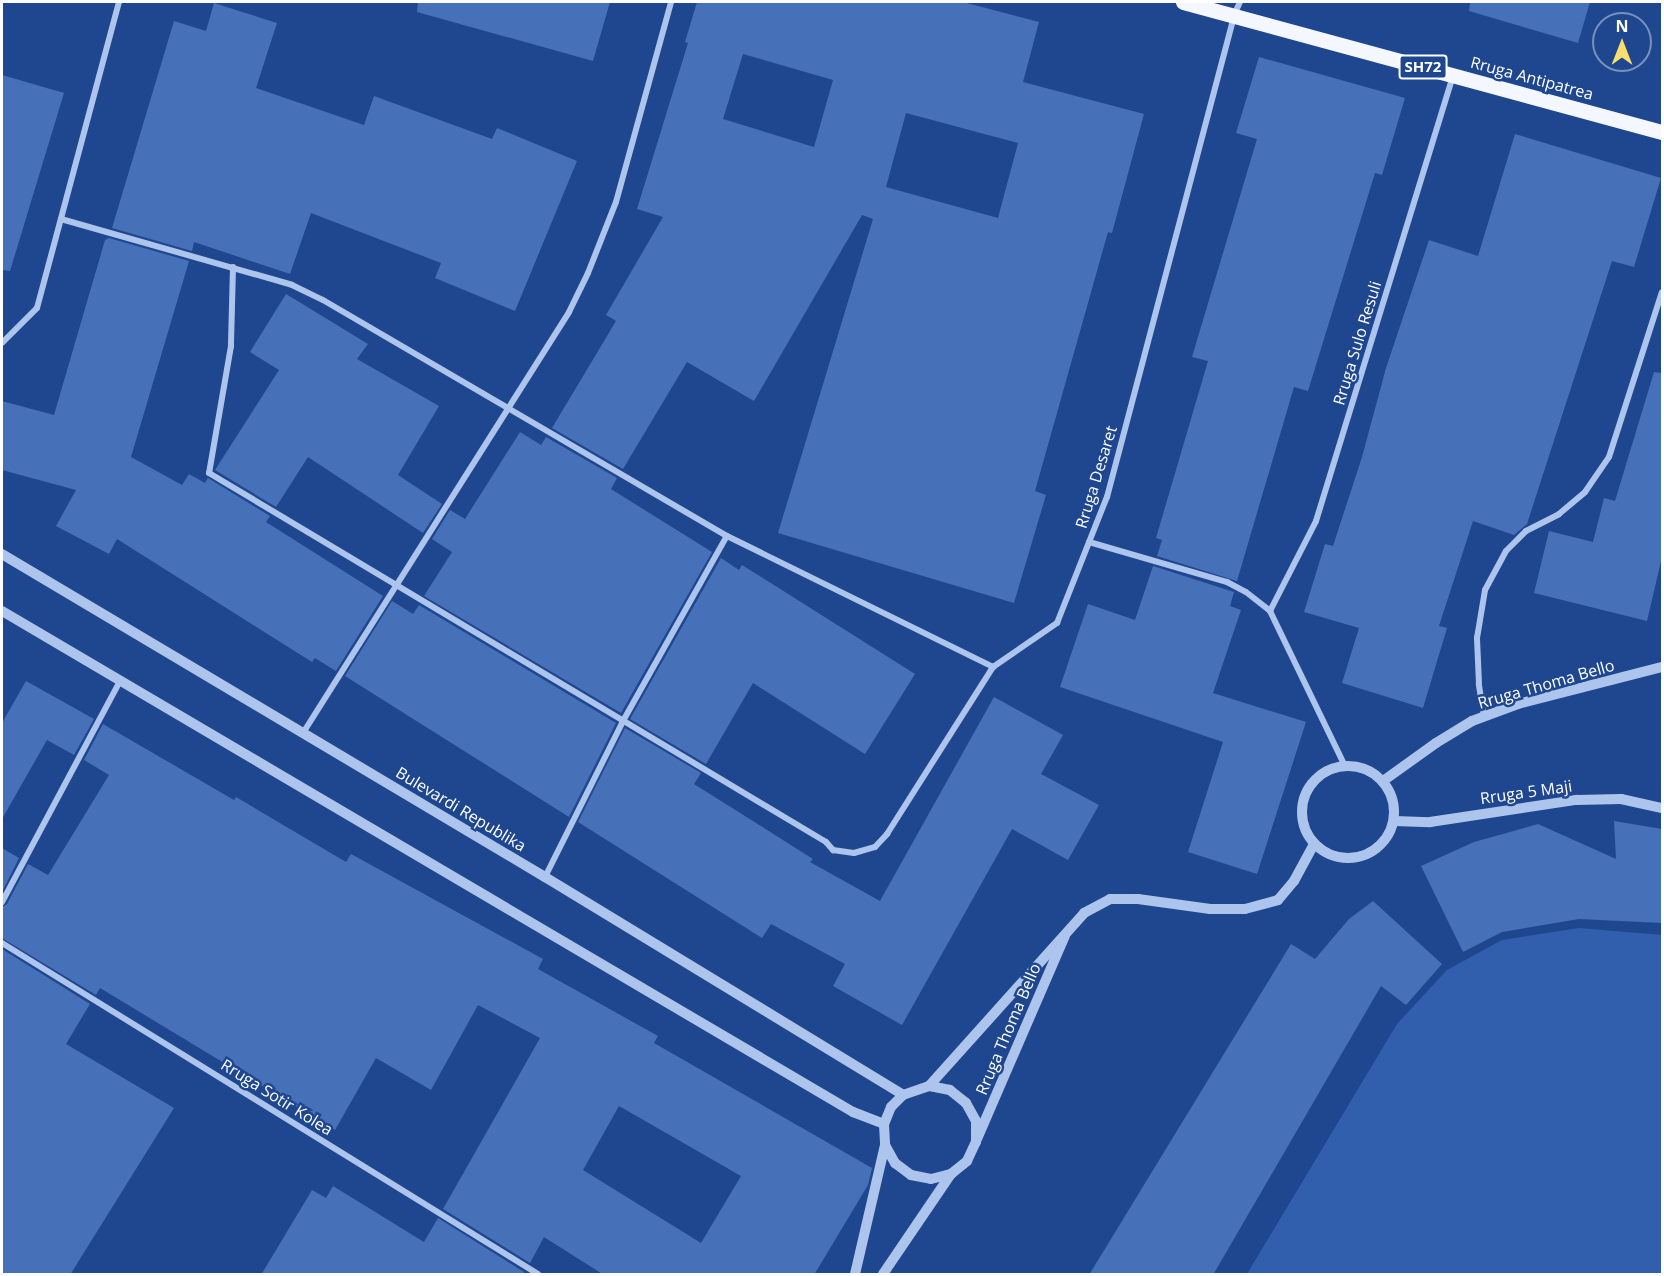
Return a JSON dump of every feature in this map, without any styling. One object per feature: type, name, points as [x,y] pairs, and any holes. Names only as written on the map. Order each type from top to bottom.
[{"type":"main road","name":"Rruga Antipatrea","points":[[1183,2],[1237,8],[1453,75],[1662,132]]},
{"type":"street","points":[[3,338],[37,308],[118,2]]},
{"type":"street","points":[[303,733],[510,409],[569,312],[597,253],[616,202],[671,2]]},
{"type":"street","name":"Rruga Desaret","points":[[233,267],[231,346],[209,473],[826,842],[833,850],[854,853],[875,847],[887,834],[993,667],[1057,623],[1107,497],[1237,8]]},
{"type":"street","name":"Rruga Sulo Resuli","points":[[1270,611],[1316,521],[1453,75]]},
{"type":"street","points":[[61,219],[292,285],[323,300],[727,536],[993,667]]},
{"type":"street","points":[[1484,717],[1479,684],[1477,638],[1485,590],[1506,551],[1526,531],[1559,514],[1585,492],[1609,457],[1662,292]]},
{"type":"street","points":[[545,877],[623,721],[727,536]]},
{"type":"street","points":[[1089,542],[1227,582],[1246,592],[1270,611],[1345,766]]},
{"type":"street","name":"Bulevardi Republika","points":[[2,554],[545,877],[903,1095]]},
{"type":"street","points":[[2,611],[853,1112],[884,1124]]},
{"type":"street","name":"Rruga Thoma Bello","points":[[1383,781],[1436,743],[1472,721],[1518,704],[1662,667]]},
{"type":"street","points":[[2,902],[120,681]]},
{"type":"street","points":[[1345,766],[1365,769],[1383,781],[1394,800],[1394,821],[1386,840],[1370,853],[1351,859],[1331,855],[1314,844],[1303,826],[1302,806],[1310,786],[1325,772],[1345,766]]},
{"type":"street","name":"Rruga 5 Maji","points":[[1394,821],[1430,822],[1576,800],[1621,799],[1662,807]]},
{"type":"street","name":"Rruga Thoma Bello","points":[[903,1095],[929,1086],[1068,927],[1084,913],[1110,898],[1138,898],[1209,909],[1245,909],[1278,900],[1294,880],[1314,844]]},
{"type":"street","name":"Rruga Thoma Bello","points":[[883,1275],[951,1174],[967,1161],[1068,927]]},
{"type":"street","name":"Rruga Sotir Kolea","points":[[2,943],[538,1275]]},
{"type":"street","name":"Rruga Thoma Bello","points":[[929,1086],[950,1090],[966,1103],[976,1122],[976,1142]]},
{"type":"street","points":[[855,1275],[885,1144],[884,1124],[891,1107],[903,1095]]},
{"type":"street","points":[[885,1144],[895,1163],[911,1175],[931,1179],[951,1174]]},
{"type":"shaded area","points":[[1579,928],[1662,935],[1662,1274],[1247,1274],[1397,1024],[1447,970],[1502,940]]},
{"type":"building","points":[[418,2],[610,2],[593,61],[417,12]]},
{"type":"building","points":[[697,2],[963,2],[1039,22],[1023,82],[1144,114],[1112,233],[1108,232],[1035,491],[1046,495],[1014,603],[778,533],[873,219],[862,215],[754,401],[687,362],[623,469],[552,428],[616,321],[606,315],[663,217],[637,209],[688,43],[685,42]],"holes":[[[743,54],[833,80],[814,147],[723,119]],[[906,113],[1018,143],[998,218],[886,187]]]},
{"type":"building","points":[[1470,2],[1590,2],[1578,43],[1469,11]]},
{"type":"building","points":[[214,3],[277,23],[256,88],[364,125],[374,96],[492,139],[497,128],[577,161],[515,311],[435,278],[441,263],[311,213],[290,274],[194,242],[192,251],[112,228],[174,21],[206,31]]},
{"type":"building","points":[[1259,57],[1405,98],[1382,175],[1375,173],[1308,391],[1294,387],[1237,581],[1157,556],[1162,540],[1156,538],[1208,361],[1192,357],[1257,139],[1236,133]]},
{"type":"building","points":[[2,75],[64,93],[10,271],[2,270]]},
{"type":"building","points":[[1515,134],[1661,178],[1634,267],[1612,261],[1527,524],[1514,535],[1473,521],[1439,626],[1447,628],[1423,708],[1342,683],[1359,628],[1304,612],[1325,544],[1333,546],[1362,457],[1386,368],[1429,240],[1478,256]]},
{"type":"building","points":[[109,238],[189,261],[131,457],[182,485],[189,474],[205,483],[208,478],[270,516],[266,522],[383,596],[336,671],[315,658],[312,662],[117,539],[109,554],[56,526],[76,490],[2,470],[2,401],[54,415],[105,240]]},
{"type":"building","points":[[286,294],[368,344],[357,359],[439,406],[398,475],[442,504],[423,533],[308,457],[276,507],[215,470],[279,370],[250,352]]},
{"type":"building","points":[[1654,372],[1662,373],[1662,557],[1647,621],[1534,593],[1549,531],[1593,542],[1604,498],[1615,501]]},
{"type":"building","points":[[520,432],[541,445],[546,437],[617,478],[611,489],[712,552],[621,713],[424,596],[452,552],[432,539],[450,510],[465,519]]},
{"type":"building","points":[[721,558],[739,570],[742,565],[915,674],[865,754],[753,683],[706,764],[630,719]]},
{"type":"building","points":[[1153,566],[1234,592],[1230,606],[1241,610],[1213,693],[1306,722],[1257,874],[1188,852],[1223,742],[1060,687],[1088,604],[1135,620]]},
{"type":"building","points":[[392,601],[413,614],[419,605],[616,723],[569,817],[345,676]]},
{"type":"building","points":[[26,681],[94,719],[74,755],[47,740],[2,819],[2,723]]},
{"type":"building","points":[[994,697],[1063,735],[1041,774],[1099,805],[1068,860],[1012,829],[902,1025],[833,986],[845,964],[771,924],[762,938],[578,822],[625,728],[701,773],[694,784],[813,859],[810,862],[880,901]]},
{"type":"building","points":[[103,724],[234,800],[236,797],[346,862],[351,854],[543,959],[538,969],[658,1036],[654,1043],[872,1168],[868,1185],[814,1275],[604,1275],[544,1237],[530,1263],[443,1209],[540,1038],[478,1005],[431,1090],[376,1058],[335,1130],[100,988],[96,995],[2,938],[2,907],[7,904],[28,864],[48,875],[109,775],[84,760]],"holes":[[[619,1106],[741,1176],[701,1243],[583,1170]]]},
{"type":"building","points":[[1614,821],[1662,829],[1662,923],[1579,919],[1502,932],[1463,952],[1421,866],[1474,842],[1538,824],[1616,859]]},
{"type":"building","points":[[2,848],[19,858],[2,892]]},
{"type":"building","points":[[1373,901],[1442,964],[1406,1005],[1381,986],[1213,1275],[1089,1275],[1291,944],[1315,959],[1349,919]]},
{"type":"building","points":[[2,949],[90,1004],[66,1044],[174,1108],[70,1275],[2,1275]]},
{"type":"building","points":[[333,1186],[424,1242],[438,1218],[524,1272],[523,1275],[261,1275],[312,1190],[326,1198]]}]
